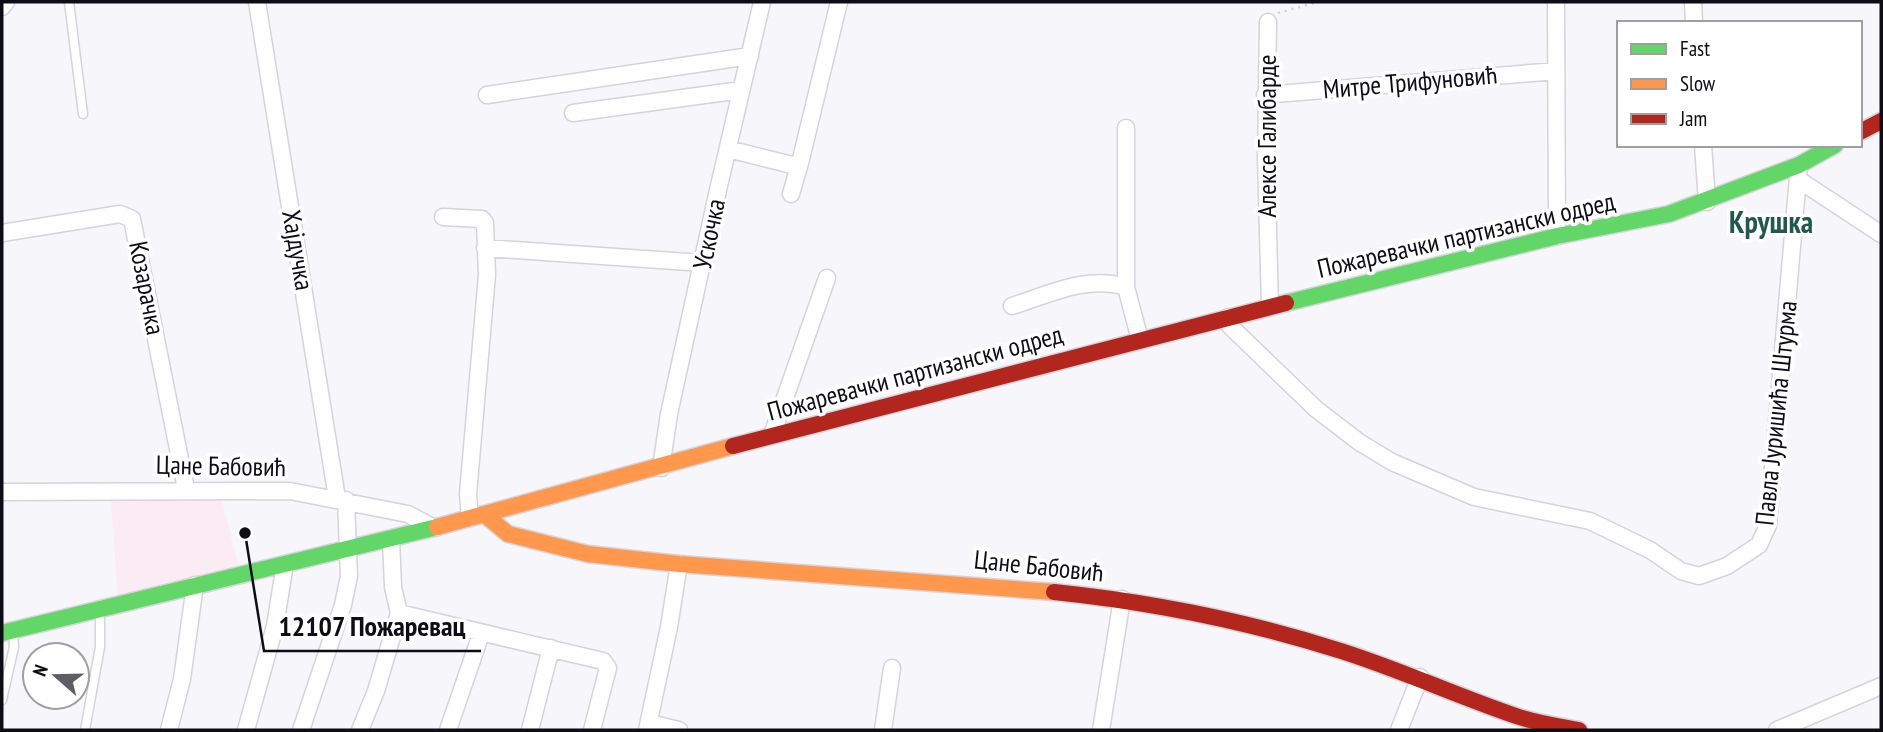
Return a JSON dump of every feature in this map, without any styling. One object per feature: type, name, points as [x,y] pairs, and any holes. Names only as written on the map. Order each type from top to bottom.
[{"type":"street","points":[[2,7],[6,2]]},
{"type":"street","name":"Хајдучка","points":[[257,2],[341,499],[349,576],[343,605],[300,730]]},
{"type":"street","name":"Ускочка","points":[[661,468],[669,414],[762,2]]},
{"type":"street","points":[[791,194],[839,2]]},
{"type":"street","points":[[1556,2],[1556,236]]},
{"type":"street","points":[[1693,2],[1694,21]]},
{"type":"street","name":"Алексе Галибарде","points":[[1268,22],[1265,95],[1270,307]]},
{"type":"street","points":[[487,95],[750,56]]},
{"type":"street","name":"Митре Трифуновић","points":[[1265,95],[1556,71]]},
{"type":"street","points":[[573,113],[741,90]]},
{"type":"street","points":[[1862,131],[1881,121]]},
{"type":"street","points":[[1126,128],[1126,287],[1140,340]]},
{"type":"street","points":[[1703,147],[1707,202]]},
{"type":"street","name":"Пожаревачки партизански одред","points":[[7,632],[434,528],[661,468],[772,435],[1228,317],[1556,236],[1669,214],[1799,172],[1832,147]]},
{"type":"street","points":[[728,149],[792,164],[800,163]]},
{"type":"street","points":[[1799,172],[1881,234]]},
{"type":"street","name":"Павла Јуришића Штурма","points":[[1228,317],[1230,326],[1316,409],[1359,442],[1392,462],[1474,497],[1590,521],[1650,550],[1681,571],[1699,576],[1712,573],[1759,545],[1768,525],[1799,172]]},
{"type":"street","name":"Козарачка","points":[[2,233],[120,214],[132,219],[186,489]]},
{"type":"street","points":[[443,217],[482,219],[487,275],[468,494],[477,516]]},
{"type":"street","points":[[485,248],[703,263]]},
{"type":"street","points":[[772,435],[827,278]]},
{"type":"street","points":[[1012,306],[1076,285],[1102,281],[1126,287]]},
{"type":"street","name":"Цане Бабовић","points":[[2,492],[186,489],[290,491],[408,514],[434,528]]},
{"type":"street","name":"Цане Бабовић","points":[[477,516],[522,539],[588,554],[679,564],[991,585],[1122,599],[1239,621],[1420,677],[1516,724],[1579,730]]},
{"type":"street","points":[[360,730],[376,691],[399,613],[393,587],[391,539]]},
{"type":"street","points":[[247,730],[277,616],[285,564]]},
{"type":"street","points":[[679,564],[669,628],[648,727],[679,730]]},
{"type":"street","points":[[169,730],[182,679],[195,585]]},
{"type":"street","points":[[1101,730],[1122,599]]},
{"type":"street","points":[[399,613],[607,663],[592,730]]},
{"type":"street","points":[[448,730],[481,634]]},
{"type":"street","points":[[530,730],[551,648]]},
{"type":"street","points":[[883,730],[892,668]]},
{"type":"street","points":[[1399,730],[1420,677]]},
{"type":"street","points":[[1777,730],[1881,686]]},
{"type":"lane","points":[[69,2],[83,114]]},
{"type":"lane","points":[[85,730],[100,647],[100,611]]},
{"type":"lane","points":[[2,700],[14,647],[7,632]]},
{"type":"path","name":"Алексе Галибарде","points":[[1268,22],[1278,13],[1318,2]]},
{"type":"shaded area","points":[[111,500],[222,500],[238,565],[118,598]]},
{"type":"traffic: fast","points":[[1286,303],[1557,236],[1669,214],[1799,165],[1831,147]]},
{"type":"traffic: fast","points":[[2,633],[437,527]]},
{"type":"traffic: slow","points":[[437,527],[733,446]]},
{"type":"traffic: slow","points":[[484,514],[508,534],[588,554],[679,564],[1054,592]]},
{"type":"traffic: jam","points":[[1862,131],[1881,121]]},
{"type":"traffic: jam","points":[[733,446],[1286,303]]},
{"type":"traffic: jam","points":[[1054,592],[1163,607],[1306,640],[1363,658],[1524,718],[1579,730]]},
{"type":"place","name":"12107 Пожаревац","points":[[245,533]]},
{"type":"district","name":"Крушка","points":[[1771,223]]}]
